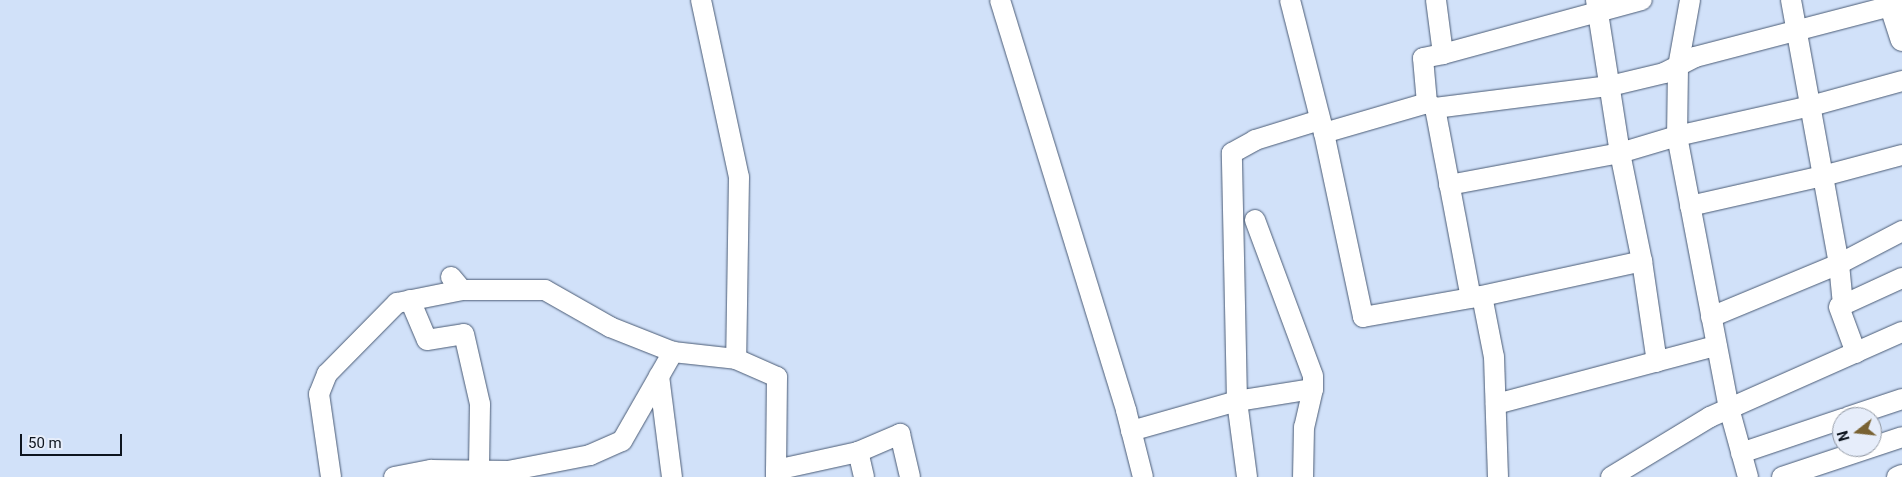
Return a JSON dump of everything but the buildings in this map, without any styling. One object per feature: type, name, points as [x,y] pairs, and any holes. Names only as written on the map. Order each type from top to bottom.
[{"type":"main road","points":[[1894,3],[1902,38]]},
{"type":"street","points":[[701,0],[739,177],[736,359]]},
{"type":"street","points":[[1000,0],[1131,431],[1142,477]]},
{"type":"street","points":[[1290,0],[1322,126],[1363,317],[1476,297],[1642,261]]},
{"type":"street","points":[[1436,0],[1443,54]]},
{"type":"street","points":[[1498,477],[1494,357],[1476,297],[1449,185],[1431,106],[1423,58],[1443,54],[1597,7],[1642,0]]},
{"type":"street","points":[[1690,0],[1678,67],[1677,136],[1716,346],[1729,408],[1748,477]]},
{"type":"street","points":[[1791,0],[1839,264],[1843,306]]},
{"type":"street","points":[[1247,477],[1237,401],[1232,153],[1255,140],[1431,106],[1610,86],[1664,73],[1695,57],[1894,3]]},
{"type":"street","points":[[1597,7],[1620,153],[1642,261],[1656,362]]},
{"type":"street","points":[[1449,185],[1620,153],[1677,136],[1811,106],[1902,81]]},
{"type":"street","points":[[1690,206],[1823,176],[1902,155]]},
{"type":"street","points":[[1255,220],[1313,376],[1313,389],[1304,426],[1303,477]]},
{"type":"street","points":[[1711,317],[1839,264],[1902,231]]},
{"type":"street","points":[[1856,353],[1839,307],[1902,278]]},
{"type":"street","points":[[331,477],[319,394],[327,374],[396,303],[410,300],[456,283],[545,290],[610,327],[673,352],[736,359],[777,377],[776,474],[858,452],[900,434],[910,477]]},
{"type":"street","points":[[410,300],[426,340],[464,334],[480,404],[479,471]]},
{"type":"street","points":[[1614,476],[1729,408],[1902,332]]},
{"type":"street","points":[[1496,404],[1716,346]]},
{"type":"street","points":[[394,477],[431,470],[508,471],[590,455],[622,441],[673,352]]},
{"type":"street","points":[[659,376],[672,477]]},
{"type":"street","points":[[1131,431],[1237,401],[1313,389]]},
{"type":"street","points":[[1878,407],[1902,399]]},
{"type":"street","points":[[1742,453],[1832,422]]},
{"type":"street","points":[[1782,477],[1902,437]]},
{"type":"street","points":[[858,452],[864,477]]},
{"type":"street","points":[[1897,477],[1902,475]]}]
